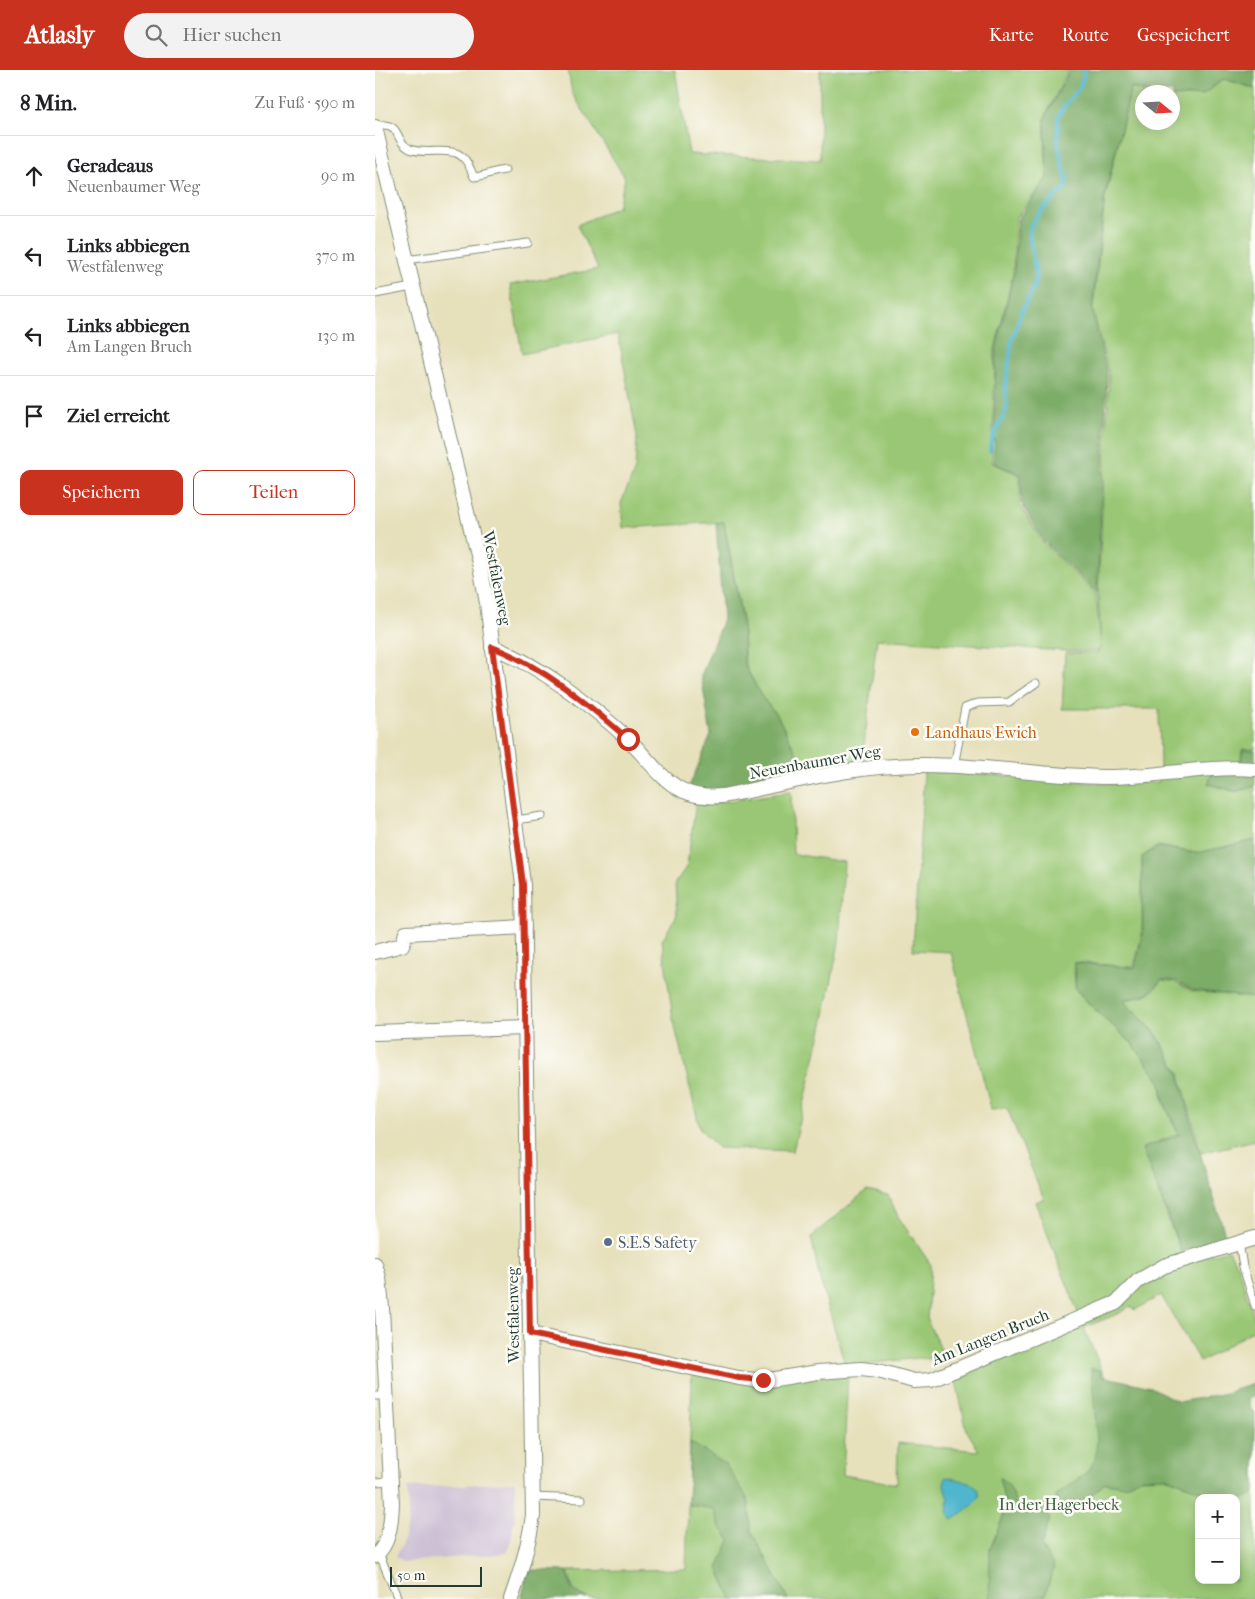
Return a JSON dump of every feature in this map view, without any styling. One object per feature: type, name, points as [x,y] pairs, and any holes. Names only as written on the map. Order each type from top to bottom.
[{"type":"street","name":"Westfalenweg","points":[[375,126],[481,571],[487,603],[523,884],[533,1515],[531,1536],[511,1599]]},
{"type":"street","name":"Neuenbaumer Weg","points":[[492,647],[523,661],[563,687],[597,712],[628,739],[668,781],[688,793],[704,797],[723,796],[879,766],[953,766],[1104,777],[1233,767],[1255,770]]},
{"type":"street","points":[[375,952],[402,945],[406,933],[524,927]]},
{"type":"street","points":[[375,1034],[526,1028]]},
{"type":"street","name":"Am Langen Bruch","points":[[530,1334],[739,1378],[763,1380],[861,1368],[914,1381],[931,1380],[1116,1303],[1138,1281],[1164,1266],[1255,1238]]},
{"type":"street","points":[[375,1264],[379,1278],[380,1396],[391,1481],[391,1521],[388,1535],[377,1554]]},
{"type":"lane","name":"Westfalenweg","points":[[375,126],[386,124],[394,128],[407,147],[415,151],[456,153],[465,159],[474,177],[493,171],[505,170]]},
{"type":"lane","points":[[406,260],[528,244]]},
{"type":"lane","points":[[375,294],[412,287]]},
{"type":"lane","points":[[953,766],[965,708],[978,703],[1009,702],[1037,683]]},
{"type":"lane","points":[[516,820],[543,816]]},
{"type":"lane","points":[[1239,1242],[1243,1267],[1255,1306]]},
{"type":"lane","points":[[375,1482],[391,1481]]},
{"type":"lane","points":[[533,1496],[582,1499]]},
{"type":"lane","points":[[377,1554],[398,1599]]},
{"type":"shaded area","points":[[515,1482],[515,1515],[507,1553],[404,1562],[395,1557],[401,1546],[407,1526],[409,1510],[408,1488]]},
{"type":"green space","points":[[568,70],[675,70],[689,154],[820,160],[820,70],[1068,70],[1044,119],[1047,178],[1016,218],[1013,273],[995,349],[992,463],[1020,475],[1020,505],[1044,544],[1096,594],[1101,643],[1098,594],[1109,376],[1093,309],[1105,199],[1131,88],[1135,89],[1135,130],[1180,130],[1180,97],[1203,95],[1224,79],[1255,89],[1255,749],[1242,749],[1240,763],[1212,773],[1208,784],[1236,792],[1255,787],[1255,840],[1196,853],[1158,846],[1142,857],[1142,933],[1134,967],[1074,962],[1075,989],[1132,1043],[1161,1083],[1163,1101],[1178,1134],[1142,1148],[1181,1253],[1187,1261],[1229,1250],[1238,1267],[1255,1320],[1255,1329],[1200,1362],[1161,1295],[1135,1310],[1130,1306],[1119,1313],[1084,1328],[1035,1202],[1044,1199],[1007,1108],[991,1109],[951,952],[913,950],[924,772],[980,774],[1108,784],[1159,782],[1159,709],[1062,709],[1065,653],[1098,653],[1101,646],[1098,651],[1065,651],[877,639],[862,762],[795,777],[798,756],[778,717],[762,697],[745,665],[743,624],[724,522],[623,528],[621,503],[635,470],[637,436],[618,334],[522,354],[510,285],[598,269],[577,225],[618,207],[625,178],[572,93]]},
{"type":"green space","points":[[1070,70],[1255,70],[1255,88],[1224,79],[1202,95],[1180,97],[1180,85],[1135,85],[1135,89],[1131,88],[1104,199],[1092,310],[1107,375],[1097,593],[1045,543],[1022,504],[1021,474],[994,463],[996,349],[1014,273],[1018,219],[1047,178],[1045,118]]},
{"type":"green space","points":[[724,522],[742,624],[744,665],[762,697],[778,717],[798,756],[794,777],[724,792],[705,792],[689,787],[711,735],[701,676],[723,619],[716,523]]},
{"type":"green space","points":[[1243,750],[1255,750],[1255,786],[1236,791],[1208,784],[1213,773],[1241,764]]},
{"type":"green space","points":[[791,792],[793,854],[844,862],[839,942],[824,1020],[793,1151],[718,1148],[700,1129],[673,1019],[662,940],[677,915],[675,883],[687,866],[696,802],[720,802]]},
{"type":"green space","points":[[1255,840],[1255,998],[1192,990],[1177,981],[1161,979],[1150,992],[1123,1000],[1155,1033],[1179,1074],[1194,1133],[1227,1241],[1182,1252],[1142,1149],[1179,1135],[1164,1101],[1161,1083],[1132,1043],[1093,1008],[1076,989],[1075,963],[1135,968],[1143,934],[1142,857],[1158,847],[1196,853]]},
{"type":"green space","points":[[1161,980],[1176,982],[1191,991],[1255,998],[1255,1140],[1201,1153],[1180,1074],[1156,1033],[1123,1000],[1150,993]]},
{"type":"green space","points":[[867,1190],[888,1195],[899,1218],[931,1265],[927,1320],[946,1360],[918,1358],[846,1368],[820,1279],[811,1237]]},
{"type":"green space","name":"In der Hagerbeck","points":[[1077,1323],[1079,1329],[1084,1328],[1131,1440],[1255,1444],[1255,1599],[589,1599],[573,1589],[568,1571],[686,1569],[692,1374],[720,1379],[848,1373],[843,1475],[897,1484],[898,1443],[979,1451],[967,1431],[955,1377]]},
{"type":"green space","points":[[1091,1368],[1100,1370],[1102,1376],[1151,1387],[1179,1402],[1226,1393],[1255,1382],[1255,1396],[1248,1398],[1251,1410],[1255,1412],[1255,1493],[1241,1500],[1240,1494],[1210,1494],[1165,1477],[1141,1478],[1124,1486],[1105,1483],[1071,1509],[1057,1505],[1056,1496],[1087,1472],[1095,1460],[1097,1440]]},
{"type":"green space","points":[[690,1442],[725,1464],[742,1489],[749,1503],[751,1530],[788,1599],[732,1599],[718,1568],[730,1540],[718,1524],[714,1509],[688,1505]]},
{"type":"green space","points":[[999,1477],[1009,1485],[1017,1507],[1042,1509],[1050,1519],[1041,1546],[1054,1566],[1045,1596],[1024,1597],[1024,1599],[989,1599],[990,1549],[1006,1509]]},
{"type":"green space","points":[[528,1571],[567,1571],[572,1590],[587,1599],[521,1599]]},
{"type":"water","points":[[946,1477],[969,1482],[978,1489],[980,1496],[973,1505],[953,1520],[947,1512],[949,1499],[944,1484]]},
{"type":"waterway","points":[[990,451],[992,439],[1007,409],[1005,388],[1012,340],[1021,313],[1034,287],[1036,276],[1030,227],[1039,213],[1066,187],[1067,178],[1062,164],[1058,140],[1058,119],[1065,105],[1080,87],[1084,75],[1083,70]]},
{"type":"place","name":"Landhaus Ewich","points":[[915,732]]},
{"type":"place","name":"S.E.S Safety","points":[[608,1242]]},
{"type":"route","points":[[628,739],[597,712],[563,687],[523,661],[492,647],[523,884],[530,1334],[686,1368],[739,1378],[763,1380]]}]
